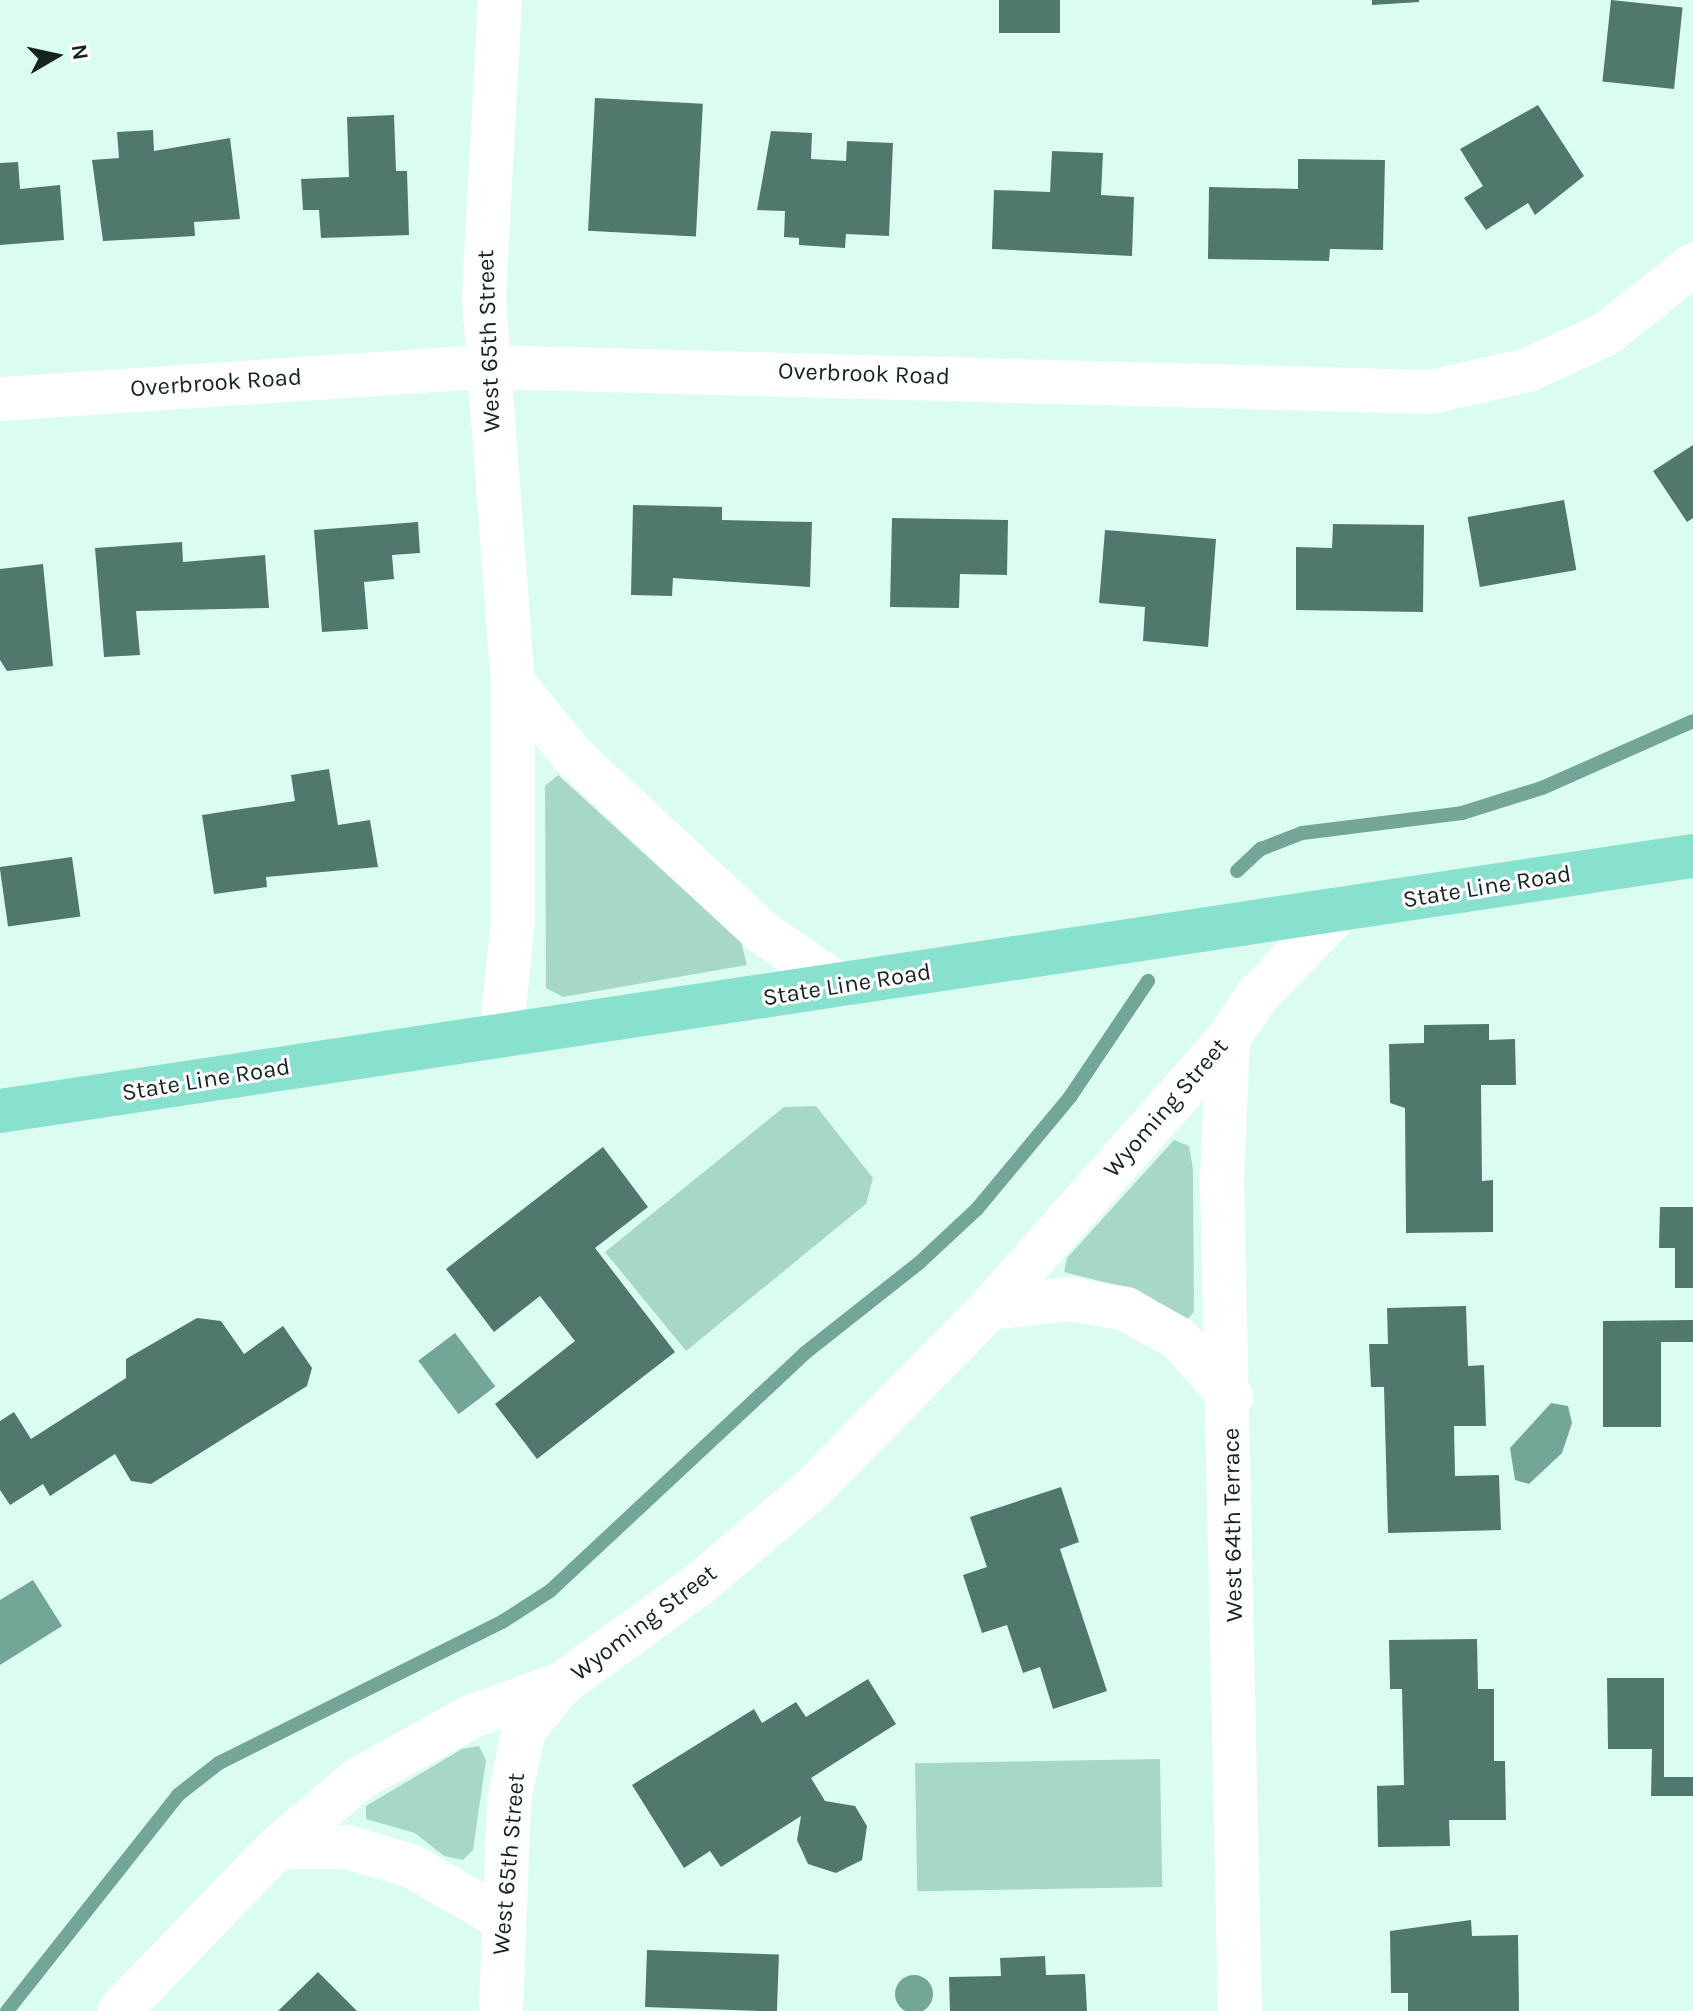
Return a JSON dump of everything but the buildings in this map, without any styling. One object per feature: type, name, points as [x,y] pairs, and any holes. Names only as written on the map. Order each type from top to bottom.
[{"type":"main road","name":"State Line Road","points":[[0,1111],[1693,856]]},
{"type":"street","name":"West 65th Street","points":[[500,0],[487,367],[513,682],[513,921],[501,1035]]},
{"type":"street","name":"Overbrook Road","points":[[0,399],[487,367],[1431,392],[1528,370],[1606,334],[1693,265]]},
{"type":"street","points":[[513,682],[573,756],[762,932],[840,986]]},
{"type":"street","name":"Wyoming Street","points":[[119,2011],[278,1847],[360,1778],[473,1716],[562,1684],[812,1489],[990,1308],[1228,1039],[1257,996],[1342,908]]},
{"type":"street","name":"West 64th Terrace","points":[[1228,1039],[1222,1180],[1231,1397],[1240,2011]]},
{"type":"street","points":[[990,1308],[1070,1299],[1126,1309],[1179,1339],[1231,1397]]},
{"type":"street","name":"West 65th Street","points":[[501,2011],[500,1917],[524,1730],[562,1684]]},
{"type":"street","points":[[278,1847],[347,1847],[411,1866],[500,1917]]},
{"type":"shaded area","points":[[558,775],[741,942],[747,965],[563,997],[546,988],[545,786]]},
{"type":"shaded area","points":[[816,1106],[873,1178],[866,1204],[686,1351],[605,1252],[784,1107]]},
{"type":"shaded area","points":[[1174,1140],[1189,1146],[1193,1169],[1194,1312],[1185,1322],[1139,1291],[1064,1272],[1067,1258]]},
{"type":"shaded area","points":[[455,1333],[495,1387],[459,1414],[418,1361]]},
{"type":"shaded area","points":[[1551,1403],[1568,1406],[1572,1423],[1562,1453],[1529,1484],[1515,1480],[1510,1448]]},
{"type":"shaded area","points":[[33,1580],[62,1626],[0,1665],[0,1600]]},
{"type":"shaded area","points":[[479,1746],[486,1760],[473,1850],[463,1860],[444,1856],[415,1833],[366,1819],[366,1806],[462,1749]]},
{"type":"shaded area","points":[[1160,1759],[1162,1887],[917,1891],[915,1763]]},
{"type":"shaded area","points":[[914,1975],[927,1981],[933,1994],[927,2007],[914,2013],[901,2007],[895,1994],[901,1981]]},
{"type":"waterway","points":[[1237,871],[1261,849],[1302,833],[1462,813],[1542,788],[1693,721]]},
{"type":"waterway","points":[[7,2011],[178,1795],[219,1763],[502,1622],[550,1591],[805,1353],[919,1263],[977,1209],[1070,1097],[1148,981]]}]
